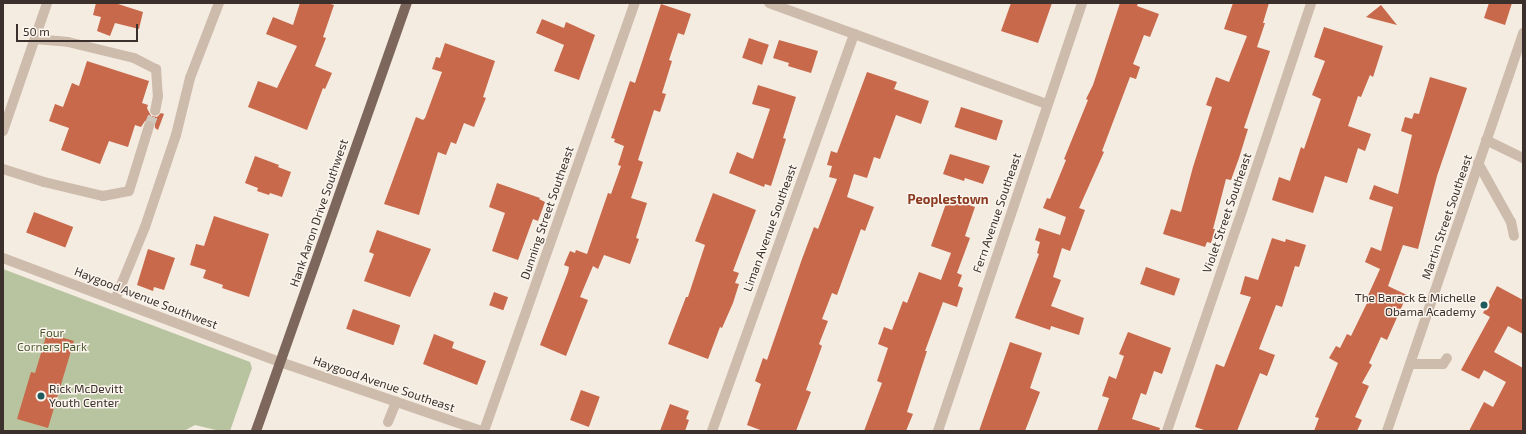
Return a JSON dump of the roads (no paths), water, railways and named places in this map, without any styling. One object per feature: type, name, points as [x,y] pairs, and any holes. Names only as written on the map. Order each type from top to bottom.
[{"type":"main road","name":"Hank Aaron Drive Southwest","points":[[256,431],[407,3]]},
{"type":"street","points":[[3,131],[47,3]]},
{"type":"street","points":[[115,300],[145,227],[176,135],[190,78],[219,3]]},
{"type":"street","name":"Dunning Street Southeast","points":[[484,431],[635,3]]},
{"type":"street","points":[[770,3],[1047,104]]},
{"type":"street","name":"Fern Avenue Southeast","points":[[938,431],[1082,3]]},
{"type":"street","name":"Violet Street Southeast","points":[[1166,431],[1244,205],[1311,3]]},
{"type":"street","name":"Martin Street Southeast","points":[[1387,431],[1523,33]]},
{"type":"street","name":"Liman Avenue Southeast","points":[[712,431],[854,34]]},
{"type":"street","points":[[35,39],[83,45],[134,58],[156,69],[158,96],[155,111]]},
{"type":"street","points":[[3,169],[44,182],[103,196],[128,191],[149,126]]},
{"type":"street","points":[[1486,140],[1523,158]]},
{"type":"street","points":[[1478,164],[1511,222],[1514,236]]},
{"type":"street","name":"Haygood Avenue Southwest","points":[[3,258],[280,362]]},
{"type":"street","points":[[1410,364],[1443,364],[1447,358]]},
{"type":"street","name":"Haygood Avenue Southeast","points":[[280,362],[480,431]]},
{"type":"street","points":[[388,422],[396,402]]},
{"type":"tunnel","points":[[149,126],[155,111]]},
{"type":"place","name":"The Barack & Michelle Obama Academy","points":[[1484,305]]},
{"type":"place","name":"Rick McDevitt Youth Center","points":[[41,396]]},
{"type":"district","name":"Peoplestown","points":[[948,199]]},
{"type":"park label","name":"Four Corners Park","points":[[52,340]]}]
